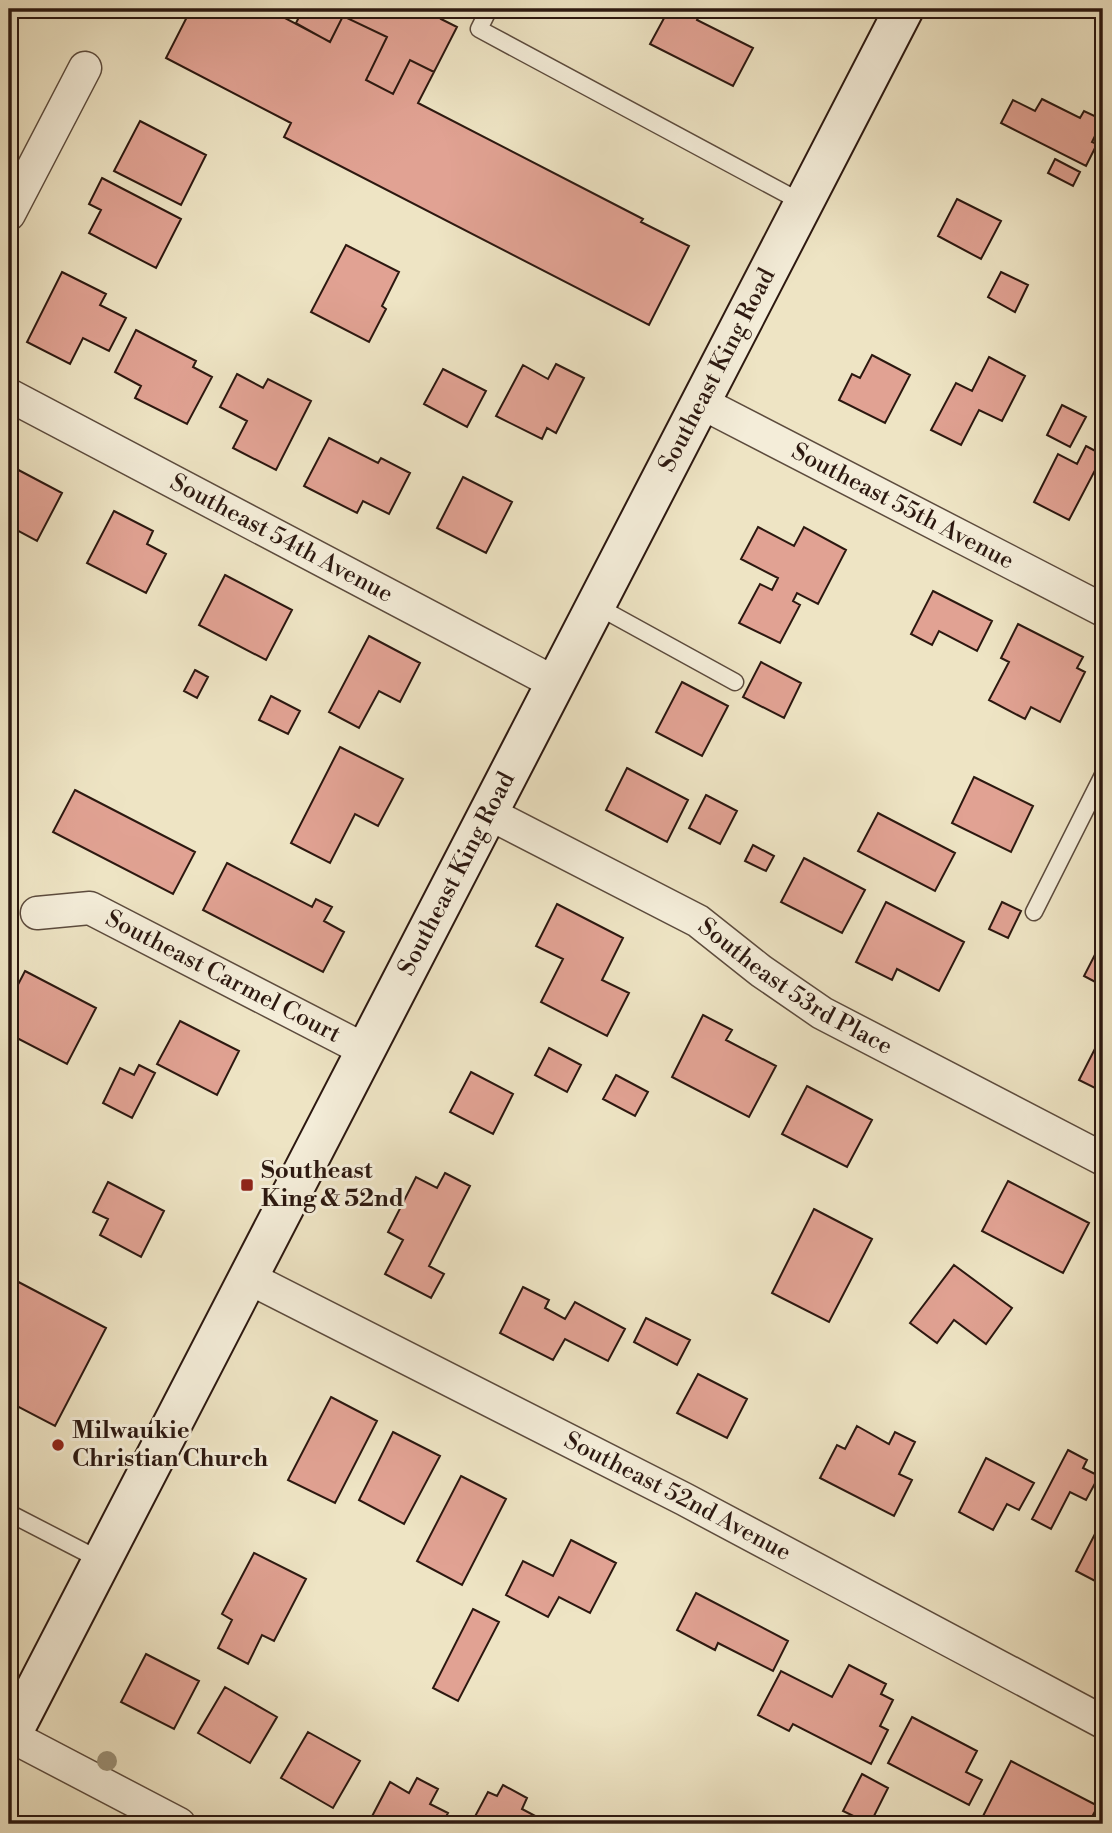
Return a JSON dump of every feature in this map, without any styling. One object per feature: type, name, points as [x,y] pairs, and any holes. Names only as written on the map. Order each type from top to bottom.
[{"type":"main road","name":"Southeast King Road","points":[[10,1738],[904,9]]},
{"type":"street","points":[[9,214],[85,68]]},
{"type":"street","name":"Southeast 54th Avenue","points":[[9,395],[555,682]]},
{"type":"street","name":"Southeast 55th Avenue","points":[[700,402],[1103,610]]},
{"type":"street","name":"Southeast 53rd Place","points":[[488,813],[698,921],[761,971],[822,1013],[1103,1159]]},
{"type":"street","name":"Southeast Carmel Court","points":[[37,913],[90,908],[367,1051]]},
{"type":"street","name":"Southeast 52nd Avenue","points":[[249,1278],[684,1499],[1103,1722]]},
{"type":"street","points":[[10,1738],[179,1824]]},
{"type":"lane","points":[[489,9],[479,29],[803,204]]},
{"type":"lane","points":[[595,605],[735,682]]},
{"type":"lane","points":[[1034,912],[1103,775]]},
{"type":"lane","points":[[9,1513],[102,1561]]},
{"type":"building","points":[[191,9],[268,9],[330,42],[343,16],[387,37],[366,80],[393,94],[410,60],[434,72],[418,103],[643,219],[641,222],[689,246],[649,325],[284,137],[291,123],[166,58]]},
{"type":"building","points":[[303,9],[447,9],[441,19],[457,27],[434,72],[410,60],[393,94],[366,80],[387,37],[343,16],[330,42],[296,23]]},
{"type":"building","points":[[669,9],[702,9],[697,20],[753,48],[733,86],[650,44]]},
{"type":"building","points":[[1042,99],[1080,118],[1084,111],[1103,120],[1092,142],[1097,144],[1086,166],[1001,123],[1013,100],[1035,111]]},
{"type":"building","points":[[140,121],[206,155],[181,205],[114,171]]},
{"type":"building","points":[[1055,159],[1080,172],[1073,186],[1048,173]]},
{"type":"building","points":[[102,178],[181,219],[156,268],[89,233],[101,210],[89,204]]},
{"type":"building","points":[[957,199],[1001,221],[981,259],[938,236]]},
{"type":"building","points":[[346,245],[399,272],[382,306],[386,309],[369,342],[311,312]]},
{"type":"building","points":[[62,272],[106,294],[100,305],[126,318],[109,351],[83,338],[70,364],[27,342]]},
{"type":"building","points":[[1001,272],[1028,285],[1015,312],[988,297]]},
{"type":"building","points":[[136,330],[196,361],[193,367],[212,377],[187,424],[135,398],[141,386],[115,372]]},
{"type":"building","points":[[872,355],[910,375],[885,423],[839,400],[852,374],[860,378]]},
{"type":"building","points":[[989,357],[1025,376],[1002,421],[979,410],[961,445],[931,430],[956,383],[972,391]]},
{"type":"building","points":[[556,364],[584,378],[556,433],[547,428],[542,439],[496,416],[523,365],[548,379]]},
{"type":"building","points":[[443,369],[486,391],[467,427],[424,404]]},
{"type":"building","points":[[237,374],[263,388],[268,379],[311,401],[276,470],[233,448],[247,421],[220,407]]},
{"type":"building","points":[[1062,405],[1086,417],[1070,447],[1047,435]]},
{"type":"building","points":[[329,438],[378,463],[381,458],[410,473],[389,514],[363,501],[357,513],[304,486]]},
{"type":"building","points":[[1086,446],[1103,455],[1069,520],[1034,502],[1058,454],[1077,464]]},
{"type":"building","points":[[9,465],[62,493],[37,541],[9,526]]},
{"type":"building","points":[[463,477],[512,502],[486,553],[437,528]]},
{"type":"building","points":[[114,511],[153,531],[147,544],[166,554],[146,593],[87,563]]},
{"type":"building","points":[[758,527],[794,546],[804,527],[846,550],[818,604],[797,593],[793,601],[800,605],[780,643],[739,623],[760,584],[772,590],[778,578],[741,559]]},
{"type":"building","points":[[225,575],[292,610],[266,660],[199,625]]},
{"type":"building","points":[[933,591],[992,621],[977,651],[939,631],[932,645],[911,634]]},
{"type":"building","points":[[1018,624],[1083,657],[1077,668],[1085,672],[1060,722],[1031,707],[1025,719],[989,700],[1009,662],[1001,658]]},
{"type":"building","points":[[369,636],[420,663],[400,702],[379,691],[359,728],[329,712]]},
{"type":"building","points":[[761,662],[801,683],[784,718],[743,697]]},
{"type":"building","points":[[195,670],[208,677],[197,698],[184,691]]},
{"type":"building","points":[[682,682],[728,706],[702,756],[656,732]]},
{"type":"building","points":[[271,696],[300,711],[288,734],[259,720]]},
{"type":"building","points":[[340,747],[403,779],[378,826],[355,814],[330,863],[291,843]]},
{"type":"building","points":[[627,768],[688,800],[667,842],[606,810]]},
{"type":"building","points":[[974,777],[1033,806],[1011,852],[952,823]]},
{"type":"building","points":[[75,790],[195,852],[173,894],[53,832]]},
{"type":"building","points":[[706,795],[737,811],[720,844],[689,828]]},
{"type":"building","points":[[878,813],[955,853],[935,891],[858,851]]},
{"type":"building","points":[[753,845],[774,856],[766,871],[745,861]]},
{"type":"building","points":[[804,858],[865,890],[842,933],[781,902]]},
{"type":"building","points":[[227,863],[312,907],[316,899],[332,907],[324,921],[344,932],[323,972],[203,910]]},
{"type":"building","points":[[886,902],[964,942],[939,991],[897,969],[892,980],[856,962]]},
{"type":"building","points":[[1002,902],[1021,911],[1008,938],[989,929]]},
{"type":"building","points":[[557,904],[623,938],[602,980],[629,993],[607,1036],[541,1002],[563,959],[536,946]]},
{"type":"building","points":[[1103,939],[1103,986],[1084,976]]},
{"type":"building","points":[[25,971],[96,1008],[67,1064],[13,1036],[16,1029],[9,1025],[9,1002]]},
{"type":"building","points":[[703,1015],[732,1030],[726,1040],[776,1066],[749,1117],[672,1077]]},
{"type":"building","points":[[180,1021],[239,1051],[217,1095],[157,1064]]},
{"type":"building","points":[[1103,1033],[1103,1092],[1079,1080]]},
{"type":"building","points":[[549,1048],[581,1065],[567,1092],[535,1075]]},
{"type":"building","points":[[139,1065],[155,1073],[132,1118],[103,1103],[120,1068],[134,1075]]},
{"type":"building","points":[[471,1072],[513,1094],[493,1134],[450,1112]]},
{"type":"building","points":[[616,1075],[648,1092],[635,1116],[603,1099]]},
{"type":"building","points":[[807,1086],[872,1120],[847,1167],[782,1134]]},
{"type":"building","points":[[445,1173],[470,1186],[429,1266],[444,1274],[431,1298],[385,1274],[403,1240],[388,1232],[416,1177],[437,1188]]},
{"type":"building","points":[[1008,1181],[1089,1223],[1063,1273],[982,1231]]},
{"type":"building","points":[[108,1182],[164,1211],[141,1257],[100,1235],[108,1219],[93,1212]]},
{"type":"building","points":[[814,1209],[872,1239],[829,1322],[772,1293]]},
{"type":"building","points":[[954,1265],[1012,1308],[986,1344],[954,1320],[937,1343],[910,1323]]},
{"type":"building","points":[[9,1277],[106,1328],[55,1426],[9,1402]]},
{"type":"building","points":[[523,1287],[549,1300],[545,1308],[565,1319],[575,1302],[625,1329],[608,1361],[565,1339],[553,1360],[500,1333]]},
{"type":"building","points":[[646,1318],[690,1340],[677,1365],[634,1342]]},
{"type":"building","points":[[698,1374],[747,1399],[727,1438],[677,1413]]},
{"type":"building","points":[[331,1397],[377,1421],[335,1503],[288,1480]]},
{"type":"building","points":[[857,1426],[889,1444],[895,1432],[915,1442],[899,1474],[912,1480],[894,1516],[820,1478],[837,1445],[845,1449]]},
{"type":"building","points":[[393,1432],[440,1456],[404,1524],[359,1500]]},
{"type":"building","points":[[1068,1450],[1087,1460],[1083,1468],[1099,1476],[1086,1500],[1070,1492],[1051,1529],[1032,1519]]},
{"type":"building","points":[[986,1458],[1034,1483],[1019,1510],[1007,1504],[993,1530],[959,1512]]},
{"type":"building","points":[[461,1476],[506,1499],[462,1585],[417,1561]]},
{"type":"building","points":[[1099,1526],[1103,1528],[1103,1585],[1076,1571]]},
{"type":"building","points":[[571,1540],[616,1563],[590,1613],[559,1597],[548,1617],[506,1595],[523,1561],[553,1576]]},
{"type":"building","points":[[254,1553],[306,1579],[274,1641],[262,1635],[248,1664],[218,1648],[232,1620],[222,1614]]},
{"type":"building","points":[[696,1593],[788,1641],[773,1671],[718,1643],[715,1650],[677,1630]]},
{"type":"building","points":[[473,1609],[499,1622],[458,1701],[433,1688]]},
{"type":"building","points":[[146,1654],[199,1681],[174,1729],[121,1702]]},
{"type":"building","points":[[849,1665],[886,1684],[881,1694],[893,1700],[880,1726],[888,1730],[871,1764],[793,1724],[789,1731],[758,1715],[781,1671],[832,1697]]},
{"type":"building","points":[[225,1687],[277,1717],[250,1763],[198,1733]]},
{"type":"building","points":[[912,1717],[977,1751],[966,1772],[982,1780],[969,1805],[888,1763]]},
{"type":"building","points":[[308,1732],[360,1761],[333,1808],[281,1778]]},
{"type":"building","points":[[1011,1761],[1098,1806],[1088,1824],[979,1824]]},
{"type":"building","points":[[862,1774],[888,1788],[870,1824],[843,1811]]},
{"type":"building","points":[[417,1778],[438,1789],[430,1804],[448,1813],[442,1824],[368,1824],[390,1782],[409,1793]]},
{"type":"building","points":[[503,1785],[527,1798],[522,1809],[541,1819],[539,1824],[471,1824],[488,1792],[497,1796]]},
{"type":"place","name":"Southeast King & 52nd","points":[[247,1185]]},
{"type":"place","name":"Milwaukie Christian Church","points":[[58,1445]]}]
